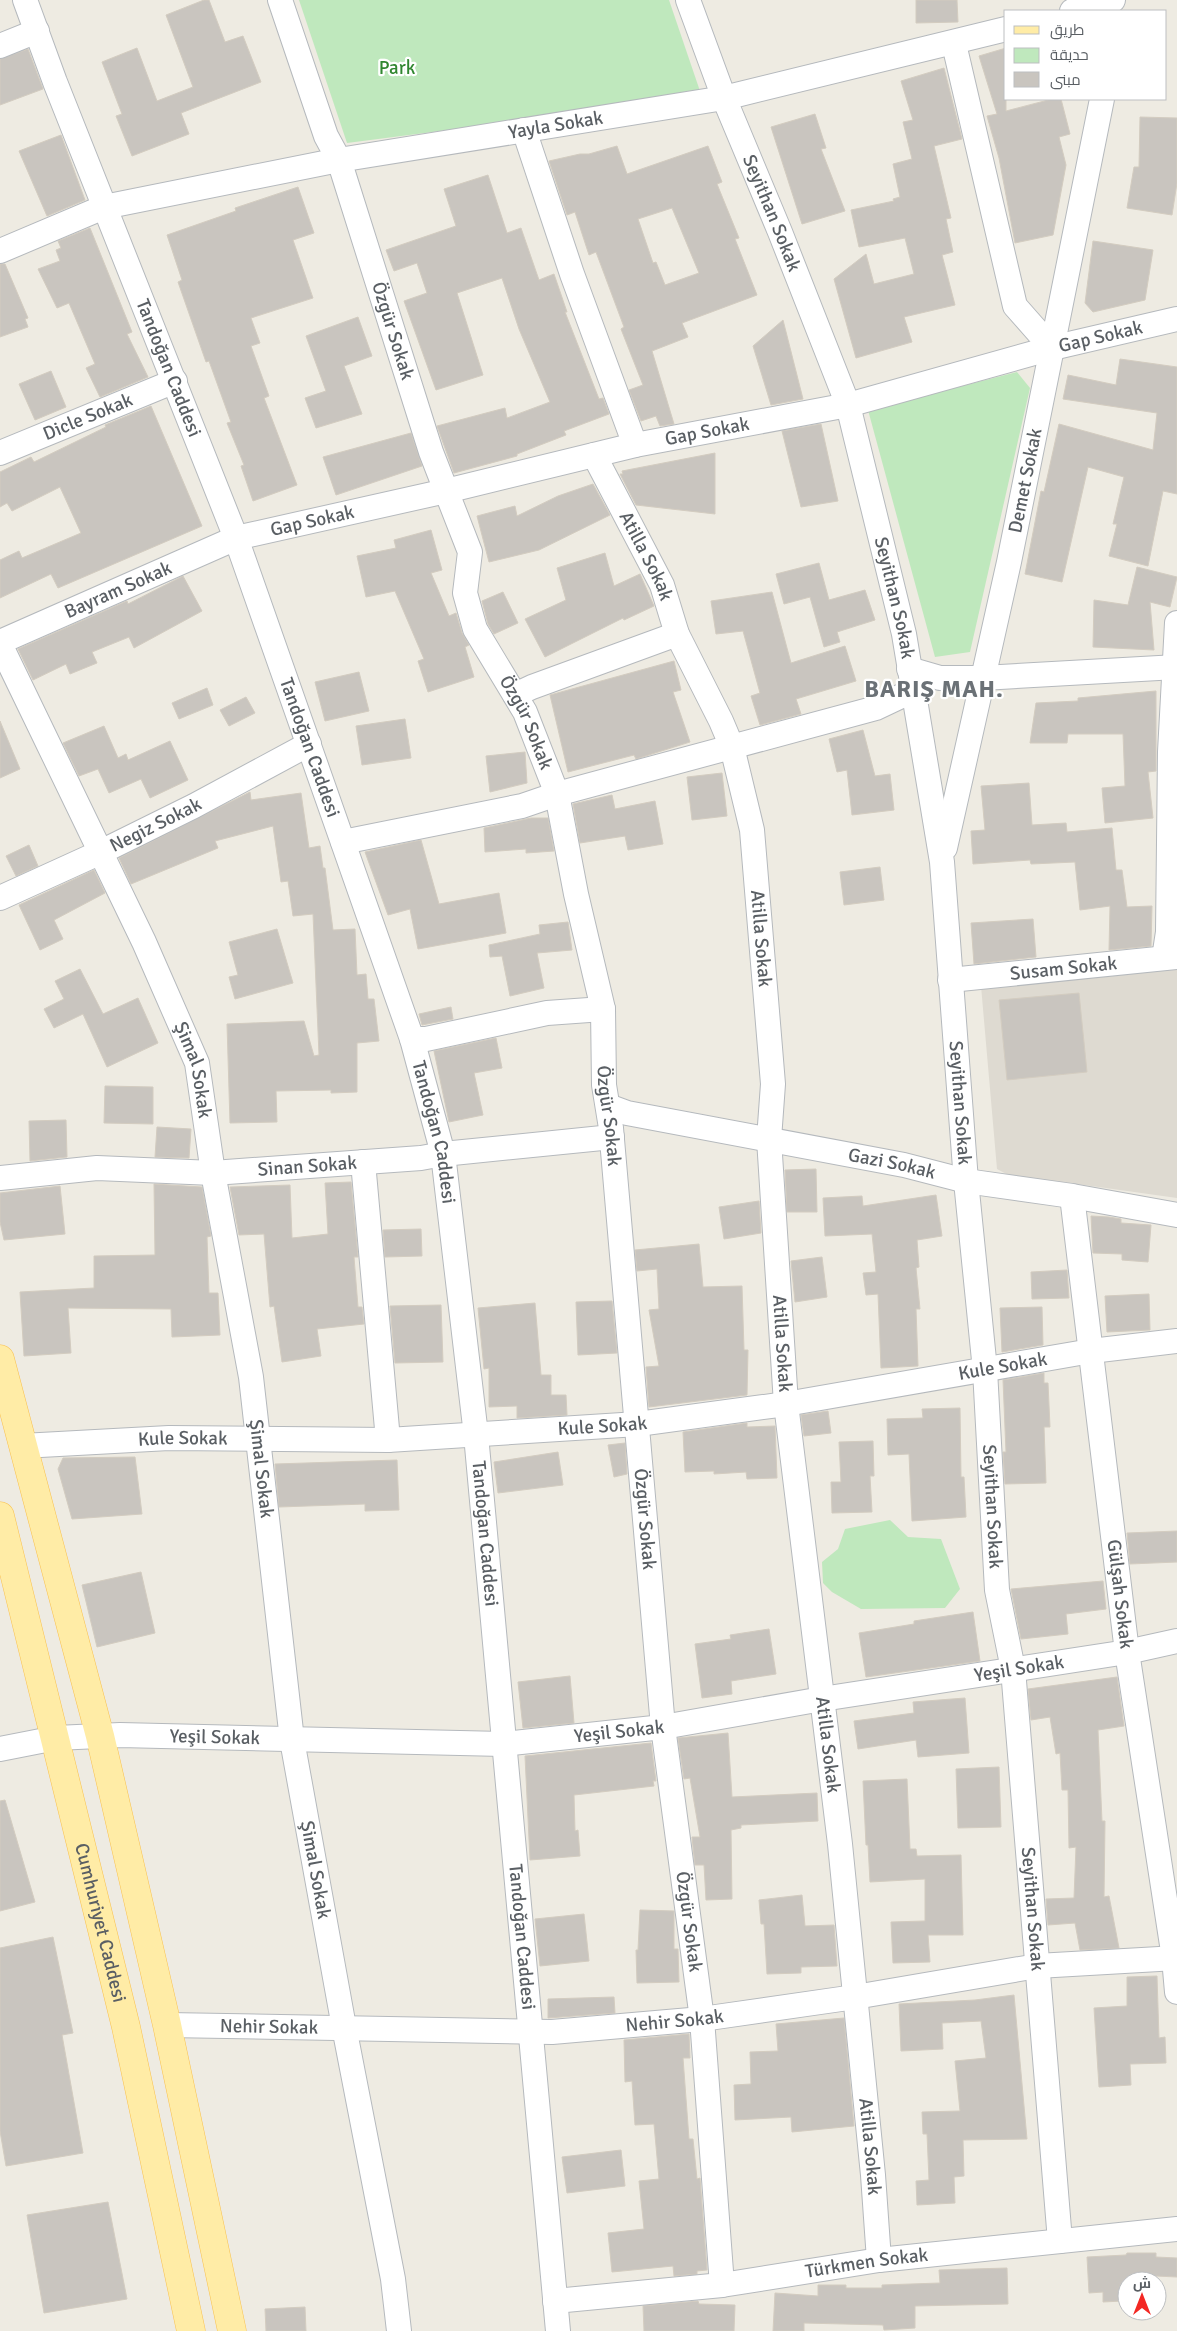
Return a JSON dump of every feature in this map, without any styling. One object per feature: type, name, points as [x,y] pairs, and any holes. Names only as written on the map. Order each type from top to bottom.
[{"type":"main road","points":[[0,1359],[100,1736],[167,2025],[232,2331]]},
{"type":"main road","name":"Cumhuriyet Caddesi","points":[[0,1516],[126,2028],[191,2331]]},
{"type":"street","name":"Tandoğan Caddesi","points":[[25,0],[104,207],[236,538],[412,1040],[443,1154],[476,1435],[558,2331]]},
{"type":"street","name":"Özgür Sokak","points":[[280,0],[326,136],[339,160],[446,491],[470,552],[465,593],[475,629],[525,712],[558,794],[576,894],[603,1009],[604,1085],[612,1137],[663,1727],[702,2019],[722,2285]]},
{"type":"street","name":"Seyithan Sokak","points":[[688,0],[724,98],[780,232],[848,405],[904,634],[942,862],[966,1181],[985,1370],[997,1590],[1013,1669],[1060,2241]]},
{"type":"street","points":[[1076,10],[1113,0]]},
{"type":"street","points":[[0,46],[37,30]]},
{"type":"street","name":"Yayla Sokak","points":[[0,251],[104,207],[339,160],[724,98],[954,44],[1004,30]]},
{"type":"street","points":[[954,44],[1015,306],[1052,348]]},
{"type":"street","name":"Demet Sokak","points":[[942,862],[1009,562],[1102,100]]},
{"type":"street","points":[[524,130],[572,274],[635,446]]},
{"type":"street","name":"Gap Sokak","points":[[236,538],[635,446],[848,405],[1052,348],[1177,319]]},
{"type":"street","name":"Dicle Sokak","points":[[0,453],[175,381]]},
{"type":"street","name":"Atilla Sokak","points":[[594,455],[662,585],[677,634],[732,747],[752,830],[773,1084],[769,1139],[786,1404],[840,1844],[854,1997],[874,2174],[879,2260]]},
{"type":"street","name":"Bayram Sokak","points":[[0,643],[236,538]]},
{"type":"street","points":[[1171,957],[1168,932],[1170,752],[1177,623]]},
{"type":"street","points":[[515,695],[677,634]]},
{"type":"street","name":"Şimal Sokak","points":[[0,643],[144,942],[197,1063],[213,1173],[251,1378],[292,1740],[344,2027],[393,2279],[400,2331]]},
{"type":"street","points":[[343,842],[522,806],[558,794],[876,708],[911,680],[1175,667]]},
{"type":"street","name":"Negiz Sokak","points":[[0,898],[101,852],[309,744]]},
{"type":"street","name":"Susam Sokak","points":[[950,980],[1171,957]]},
{"type":"street","points":[[412,1040],[426,1039],[547,1013],[603,1009]]},
{"type":"street","name":"Gazi Sokak","points":[[608,1106],[627,1113],[904,1165],[966,1181],[1072,1196],[1177,1215]]},
{"type":"street","name":"Sinan Sokak","points":[[0,1178],[97,1168],[213,1173],[421,1158],[443,1154],[612,1137]]},
{"type":"street","points":[[363,1162],[388,1440]]},
{"type":"street","name":"Gülşah Sokak","points":[[1072,1196],[1126,1652],[1176,1958],[1177,1992]]},
{"type":"street","name":"Kule Sokak","points":[[22,1446],[169,1438],[388,1440],[638,1424],[786,1404],[1091,1351],[1177,1342]]},
{"type":"street","name":"Yeşil Sokak","points":[[0,1749],[56,1738],[120,1735],[503,1744],[663,1727],[822,1699],[1126,1652],[1177,1641]]},
{"type":"street","name":"Nehir Sokak","points":[[167,2025],[530,2030],[552,2032],[702,2019],[854,1997],[1037,1966],[1176,1958]]},
{"type":"street","name":"Türkmen Sokak","points":[[555,2301],[722,2285],[879,2260],[1177,2229]]},
{"type":"shaded area","points":[[1177,969],[1177,1198],[1070,1183],[1016,1179],[997,1169],[981,986],[1096,978]]},
{"type":"green space","name":"Park","points":[[299,0],[669,0],[702,97],[347,143]]},
{"type":"green space","points":[[1017,372],[1030,388],[970,652],[935,657],[868,410]]},
{"type":"green space","points":[[890,1520],[908,1537],[941,1539],[960,1589],[945,1608],[861,1609],[832,1592],[823,1583],[822,1562],[838,1549],[845,1529]]},
{"type":"building","points":[[204,0],[209,0],[225,42],[243,36],[261,82],[181,113],[189,134],[132,156],[116,116],[122,114],[102,62],[137,48],[157,101],[193,87],[166,15]]},
{"type":"building","points":[[916,0],[957,0],[958,22],[916,23]]},
{"type":"building","points":[[28,49],[43,89],[0,105],[0,59]]},
{"type":"building","points":[[1004,49],[1004,100],[1006,100],[1006,111],[1048,100],[1061,100],[1070,134],[1059,137],[1066,165],[1053,235],[1015,243],[999,158],[987,116],[997,114],[979,56]]},
{"type":"building","points":[[944,68],[962,139],[934,146],[951,218],[946,219],[953,252],[942,255],[955,305],[904,317],[912,342],[856,358],[834,279],[866,254],[874,284],[914,274],[905,238],[859,247],[851,210],[894,201],[893,199],[900,197],[893,164],[912,159],[903,122],[913,120],[901,81]]},
{"type":"building","points":[[815,114],[826,148],[821,149],[845,211],[802,224],[771,127]]},
{"type":"building","points":[[1140,117],[1177,118],[1177,183],[1172,215],[1127,208],[1134,167],[1139,167]]},
{"type":"building","points":[[61,135],[85,200],[47,216],[19,151]]},
{"type":"building","points":[[617,146],[627,174],[708,146],[722,182],[717,184],[739,238],[735,239],[757,295],[682,323],[688,337],[652,351],[674,424],[660,426],[656,416],[641,421],[629,390],[643,385],[621,329],[624,327],[596,252],[589,255],[575,212],[567,215],[549,161],[580,154],[589,154]],"holes":[[[672,208],[699,273],[665,285],[656,262],[653,263],[638,219]]]},
{"type":"building","points":[[488,175],[507,233],[521,228],[539,280],[554,274],[567,312],[565,312],[599,399],[603,398],[609,414],[564,431],[566,435],[517,454],[517,456],[454,473],[437,426],[505,408],[507,418],[550,402],[519,329],[502,278],[457,293],[483,375],[436,390],[404,301],[427,293],[417,263],[394,271],[386,250],[456,226],[444,189]]},
{"type":"building","points":[[298,187],[314,233],[293,240],[313,298],[251,318],[260,343],[251,346],[269,396],[264,398],[297,485],[253,501],[241,466],[244,465],[227,423],[231,422],[209,361],[206,362],[178,282],[182,280],[167,235],[236,211],[235,208]]},
{"type":"building","points":[[90,228],[132,332],[127,334],[148,377],[100,397],[86,368],[95,364],[69,303],[57,308],[38,269],[60,261],[56,250],[61,248],[58,241]]},
{"type":"building","points":[[1093,241],[1153,250],[1145,300],[1093,312],[1085,303]]},
{"type":"building","points":[[0,264],[5,264],[28,318],[25,319],[28,327],[0,337]]},
{"type":"building","points":[[358,317],[372,356],[344,366],[362,414],[316,428],[305,398],[326,391],[306,336]]},
{"type":"building","points":[[783,320],[803,399],[771,405],[753,346]]},
{"type":"building","points":[[1120,359],[1177,367],[1177,494],[1163,491],[1148,566],[1109,556],[1117,524],[1113,524],[1124,477],[1088,467],[1062,582],[1025,574],[1041,491],[1044,492],[1059,424],[1153,450],[1157,413],[1063,399],[1068,375],[1116,385]]},
{"type":"building","points":[[51,371],[66,407],[35,420],[19,384]]},
{"type":"building","points":[[151,406],[202,526],[58,588],[51,574],[0,598],[0,560],[19,551],[22,558],[81,533],[60,487],[12,511],[7,503],[0,507],[0,472],[31,457],[34,462],[106,427],[105,425]]},
{"type":"building","points":[[821,424],[838,501],[801,507],[782,431]]},
{"type":"building","points":[[411,433],[422,466],[336,495],[323,457]]},
{"type":"building","points":[[715,453],[715,514],[636,505],[620,474],[623,474],[622,471]]},
{"type":"building","points":[[593,484],[610,515],[539,550],[489,562],[477,516],[515,506],[517,516],[558,496]]},
{"type":"building","points":[[431,530],[442,570],[431,573],[449,616],[456,613],[462,633],[469,645],[465,647],[474,677],[428,692],[418,661],[424,659],[395,591],[366,597],[357,556],[396,548],[394,540]]},
{"type":"building","points":[[605,553],[614,586],[640,574],[654,606],[624,620],[623,618],[545,657],[525,619],[566,600],[557,568]]},
{"type":"building","points":[[819,563],[829,600],[865,590],[875,620],[837,632],[840,642],[824,647],[810,597],[784,604],[776,574]]},
{"type":"building","points":[[1137,567],[1177,577],[1170,607],[1150,602],[1154,650],[1093,647],[1094,600],[1128,605]]},
{"type":"building","points":[[183,576],[202,611],[134,648],[129,637],[92,652],[97,663],[70,674],[66,664],[33,680],[18,649],[127,601],[128,604]]},
{"type":"building","points":[[503,592],[518,623],[494,634],[488,624],[482,601]]},
{"type":"building","points":[[772,592],[791,663],[845,646],[856,681],[796,699],[801,714],[760,725],[751,696],[760,693],[743,631],[716,634],[711,601]]},
{"type":"building","points":[[674,661],[681,690],[673,692],[690,742],[636,759],[634,755],[568,772],[550,695]]},
{"type":"building","points":[[359,672],[369,711],[325,721],[315,682]]},
{"type":"building","points":[[207,688],[213,705],[179,719],[172,703]]},
{"type":"building","points":[[1156,691],[1156,771],[1148,772],[1153,818],[1105,823],[1102,788],[1125,786],[1123,734],[1068,734],[1067,743],[1030,743],[1036,703],[1078,701],[1078,698]]},
{"type":"building","points":[[246,697],[255,713],[229,726],[220,710]]},
{"type":"building","points":[[405,719],[411,758],[362,765],[356,726]]},
{"type":"building","points":[[0,721],[20,769],[0,778]]},
{"type":"building","points":[[104,726],[118,758],[126,754],[128,760],[170,741],[188,780],[150,798],[141,779],[109,793],[98,769],[79,776],[63,743]]},
{"type":"building","points":[[863,730],[875,776],[890,774],[894,810],[852,815],[847,770],[837,772],[829,739]]},
{"type":"building","points":[[525,752],[527,783],[490,792],[486,756]]},
{"type":"building","points":[[722,773],[727,816],[692,820],[687,777]]},
{"type":"building","points":[[1029,783],[1032,825],[1066,823],[1067,832],[1112,828],[1116,870],[1122,870],[1127,907],[1152,906],[1151,946],[1109,950],[1110,906],[1080,910],[1075,862],[1031,864],[1030,860],[973,864],[971,831],[985,830],[981,786]]},
{"type":"building","points":[[250,792],[251,800],[301,793],[309,848],[320,846],[323,868],[325,868],[333,930],[355,929],[357,975],[366,974],[368,999],[374,999],[379,1041],[357,1043],[357,1092],[331,1093],[331,1090],[276,1091],[277,1122],[230,1123],[227,1024],[304,1021],[314,1056],[319,1055],[313,914],[293,916],[288,881],[281,882],[273,826],[215,841],[218,848],[131,884],[119,858]]},
{"type":"building","points":[[612,795],[615,809],[655,801],[663,844],[628,850],[625,836],[580,843],[573,804]]},
{"type":"building","points":[[531,818],[548,818],[554,851],[526,853],[526,849],[485,852],[484,828]]},
{"type":"building","points":[[421,840],[439,904],[499,893],[506,933],[418,949],[410,909],[388,915],[365,852]]},
{"type":"building","points":[[29,845],[38,866],[16,876],[6,856]]},
{"type":"building","points":[[880,867],[884,900],[844,905],[840,872]]},
{"type":"building","points":[[94,870],[105,893],[54,920],[63,939],[40,950],[19,905]]},
{"type":"building","points":[[1033,919],[1036,957],[974,964],[971,923]]},
{"type":"building","points":[[568,922],[572,950],[537,953],[544,988],[510,996],[502,956],[490,957],[489,945],[540,934],[539,925]]},
{"type":"building","points":[[277,929],[293,983],[235,999],[229,977],[238,975],[229,942]]},
{"type":"building","points":[[80,969],[103,1014],[138,998],[158,1043],[107,1067],[83,1014],[54,1028],[44,1009],[64,999],[55,981]]},
{"type":"building","points":[[1079,993],[1087,1072],[1007,1080],[999,1000]]},
{"type":"building","points":[[451,1007],[453,1019],[422,1025],[419,1014]]},
{"type":"building","points":[[496,1038],[502,1068],[474,1073],[483,1115],[449,1122],[434,1051]]},
{"type":"building","points":[[105,1086],[153,1087],[153,1124],[104,1123]]},
{"type":"building","points":[[66,1120],[67,1157],[30,1161],[29,1121]]},
{"type":"building","points":[[157,1127],[191,1129],[189,1158],[155,1157]]},
{"type":"building","points":[[816,1169],[817,1212],[787,1212],[785,1170]]},
{"type":"building","points":[[351,1182],[358,1257],[354,1257],[358,1307],[362,1307],[364,1324],[317,1329],[321,1356],[282,1362],[274,1306],[270,1307],[264,1234],[239,1235],[230,1187],[290,1185],[292,1238],[328,1234],[325,1183]]},
{"type":"building","points":[[154,1184],[202,1187],[211,1236],[207,1237],[209,1293],[218,1293],[220,1335],[172,1337],[171,1309],[68,1308],[71,1353],[24,1356],[20,1292],[94,1288],[94,1256],[155,1255]]},
{"type":"building","points":[[60,1186],[65,1234],[4,1240],[0,1222],[0,1193]]},
{"type":"building","points":[[936,1195],[942,1236],[917,1240],[919,1267],[916,1268],[920,1309],[916,1309],[918,1366],[881,1368],[878,1294],[866,1295],[863,1273],[876,1272],[872,1234],[825,1236],[823,1198],[862,1196],[863,1206]]},
{"type":"building","points":[[759,1201],[761,1233],[724,1239],[719,1207]]},
{"type":"building","points":[[1091,1216],[1121,1219],[1121,1223],[1151,1225],[1148,1262],[1122,1260],[1122,1254],[1093,1253]]},
{"type":"building","points":[[421,1229],[422,1256],[385,1257],[383,1230]]},
{"type":"building","points":[[699,1244],[703,1287],[742,1286],[744,1350],[748,1350],[747,1395],[649,1407],[646,1367],[659,1366],[649,1310],[659,1309],[657,1269],[637,1271],[635,1250]]},
{"type":"building","points":[[822,1257],[827,1297],[795,1302],[791,1261]]},
{"type":"building","points":[[1067,1270],[1069,1298],[1032,1299],[1031,1272]]},
{"type":"building","points":[[1149,1294],[1150,1330],[1107,1332],[1105,1296]]},
{"type":"building","points":[[612,1301],[617,1353],[578,1355],[576,1302]]},
{"type":"building","points":[[535,1303],[541,1375],[551,1375],[551,1395],[566,1395],[567,1415],[517,1418],[517,1406],[489,1407],[489,1368],[484,1369],[478,1308]]},
{"type":"building","points":[[441,1305],[443,1362],[395,1363],[390,1306]]},
{"type":"building","points":[[1042,1307],[1043,1345],[1002,1352],[1000,1308]]},
{"type":"building","points":[[1044,1373],[1044,1383],[1048,1383],[1050,1427],[1044,1427],[1046,1483],[1005,1484],[1003,1452],[1006,1452],[1003,1380]]},
{"type":"building","points":[[960,1408],[961,1477],[964,1477],[966,1517],[912,1521],[909,1454],[888,1455],[887,1419],[923,1418],[922,1409]]},
{"type":"building","points":[[828,1411],[831,1433],[804,1436],[801,1415]]},
{"type":"building","points":[[747,1423],[747,1427],[775,1426],[777,1478],[747,1479],[746,1472],[714,1474],[714,1471],[685,1472],[683,1432]]},
{"type":"building","points":[[873,1441],[874,1476],[870,1476],[872,1512],[832,1513],[831,1482],[841,1482],[839,1442]]},
{"type":"building","points":[[625,1443],[627,1474],[614,1477],[608,1445]]},
{"type":"building","points":[[558,1452],[563,1485],[498,1493],[494,1462]]},
{"type":"building","points":[[135,1457],[142,1514],[72,1519],[58,1469],[63,1458]]},
{"type":"building","points":[[397,1460],[399,1510],[365,1511],[365,1504],[279,1507],[275,1464]]},
{"type":"building","points":[[1177,1531],[1177,1562],[1130,1564],[1127,1533]]},
{"type":"building","points":[[141,1572],[155,1633],[97,1647],[82,1585]]},
{"type":"building","points":[[1103,1581],[1106,1609],[1066,1614],[1068,1634],[1021,1639],[1011,1589]]},
{"type":"building","points":[[973,1612],[980,1661],[866,1677],[859,1633],[914,1624],[914,1621]]},
{"type":"building","points":[[769,1629],[776,1674],[731,1681],[732,1694],[702,1698],[695,1644],[731,1639],[730,1635]]},
{"type":"building","points":[[570,1676],[574,1723],[523,1728],[518,1682]]},
{"type":"building","points":[[1117,1677],[1124,1726],[1098,1730],[1102,1821],[1105,1821],[1104,1897],[1109,1896],[1119,1948],[1080,1950],[1075,1923],[1048,1925],[1046,1899],[1074,1898],[1076,1847],[1069,1848],[1068,1790],[1062,1790],[1060,1753],[1056,1754],[1050,1717],[1031,1720],[1028,1689]]},
{"type":"building","points":[[965,1698],[969,1753],[918,1757],[916,1740],[858,1749],[854,1721],[914,1713],[913,1702]]},
{"type":"building","points":[[728,1733],[732,1797],[817,1793],[818,1821],[741,1825],[741,1828],[731,1830],[732,1899],[706,1900],[704,1865],[695,1865],[692,1837],[700,1837],[690,1778],[684,1779],[678,1738]]},
{"type":"building","points":[[651,1743],[656,1781],[653,1781],[654,1786],[574,1795],[575,1831],[578,1830],[580,1856],[530,1860],[525,1756]]},
{"type":"building","points":[[999,1767],[1001,1827],[958,1828],[956,1769]]},
{"type":"building","points":[[907,1779],[910,1849],[916,1849],[917,1856],[961,1855],[963,1935],[928,1935],[930,1962],[893,1963],[891,1922],[925,1921],[925,1879],[870,1882],[863,1781]]},
{"type":"building","points":[[5,1800],[35,1902],[0,1911],[0,1801]]},
{"type":"building","points":[[802,1895],[805,1926],[834,1925],[837,1966],[801,1967],[801,1973],[767,1974],[764,1924],[761,1924],[759,1900]]},
{"type":"building","points":[[640,1910],[674,1911],[674,1949],[678,1949],[679,1982],[637,1983],[636,1950],[638,1950]]},
{"type":"building","points":[[584,1914],[589,1961],[540,1966],[535,1919]]},
{"type":"building","points":[[53,1937],[73,2033],[62,2035],[83,2153],[6,2166],[0,2131],[0,1948]]},
{"type":"building","points":[[1157,1976],[1159,2038],[1165,2037],[1166,2063],[1130,2064],[1131,2085],[1099,2087],[1094,2008],[1127,2006],[1127,1977]]},
{"type":"building","points":[[1014,1995],[1027,2139],[963,2140],[964,2176],[954,2177],[955,2203],[917,2205],[916,2181],[929,2180],[927,2134],[923,2134],[922,2112],[960,2111],[955,2061],[986,2058],[981,2021],[942,2023],[943,2049],[901,2051],[899,2004],[975,2000]]},
{"type":"building","points":[[614,1997],[615,2013],[548,2018],[548,1999]]},
{"type":"building","points":[[844,2018],[854,2126],[792,2132],[791,2117],[735,2120],[734,2085],[751,2084],[750,2052],[778,2051],[776,2024]]},
{"type":"building","points":[[689,2034],[690,2058],[683,2058],[689,2139],[693,2139],[697,2179],[700,2178],[707,2270],[697,2271],[697,2274],[674,2276],[673,2266],[612,2272],[608,2233],[644,2229],[639,2181],[659,2179],[654,2124],[635,2125],[632,2081],[625,2082],[624,2040]]},
{"type":"building","points":[[621,2150],[625,2186],[567,2193],[562,2157]]},
{"type":"building","points":[[108,2202],[127,2299],[44,2313],[27,2215]]},
{"type":"building","points":[[1127,2253],[1156,2253],[1156,2257],[1177,2258],[1177,2277],[1167,2277],[1167,2271],[1117,2271],[1117,2301],[1103,2302],[1103,2292],[1089,2293],[1087,2257],[1126,2255]]},
{"type":"building","points":[[1007,2268],[1008,2304],[915,2306],[915,2328],[884,2330],[883,2325],[804,2323],[804,2331],[773,2331],[775,2293],[818,2296],[818,2285],[846,2285],[846,2288],[882,2288],[882,2285],[940,2283],[939,2270]]},
{"type":"building","points":[[698,2301],[699,2304],[735,2305],[734,2331],[644,2331],[643,2306]]},
{"type":"building","points":[[305,2307],[306,2331],[266,2331],[265,2309]]},
{"type":"district","name":"BARIŞ MAH.","points":[[934,689]]}]
